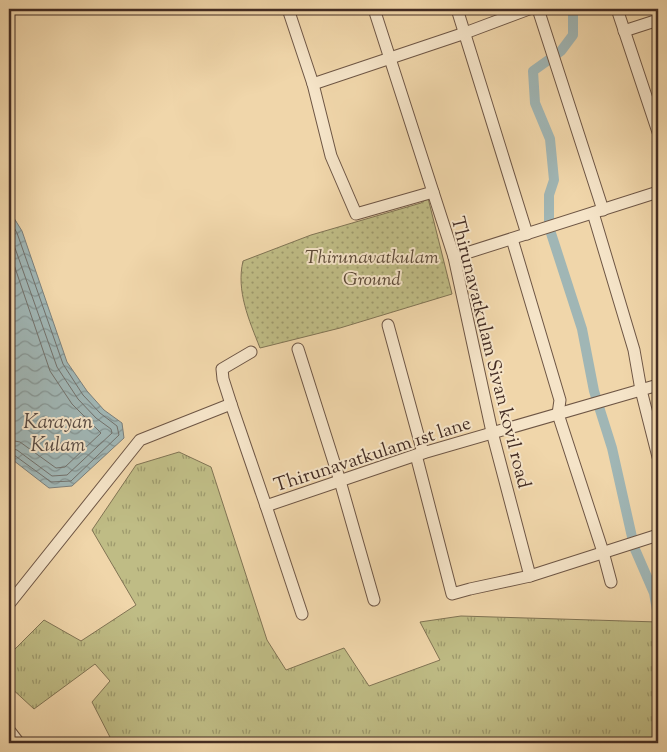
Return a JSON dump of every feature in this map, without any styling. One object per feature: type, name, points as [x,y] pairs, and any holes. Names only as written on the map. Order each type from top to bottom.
[{"type":"street","points":[[288,9],[313,84],[330,156],[356,214],[433,192]]},
{"type":"street","name":"Thirunavatkulam Sivan kovil road","points":[[374,9],[454,257],[492,432],[530,576]]},
{"type":"street","points":[[457,9],[527,234]]},
{"type":"street","points":[[313,84],[465,33],[529,9]]},
{"type":"street","points":[[538,9],[598,211],[634,350],[640,390],[658,457]]},
{"type":"street","points":[[617,9],[658,132]]},
{"type":"street","points":[[624,31],[658,20]]},
{"type":"street","points":[[454,257],[658,192]]},
{"type":"street","points":[[512,238],[560,400],[558,414],[611,582]]},
{"type":"street","points":[[388,325],[452,594],[530,576],[658,535]]},
{"type":"street","points":[[298,349],[340,481],[374,600]]},
{"type":"street","name":"Thirunavatkulam 1st lane","points":[[251,352],[222,369],[223,379],[231,404],[266,506],[420,454],[658,385]]},
{"type":"street","points":[[9,604],[140,440],[231,404]]},
{"type":"street","points":[[266,506],[302,614]]},
{"type":"street","points":[[9,730],[20,743]]},
{"type":"green space","name":"Thirunavatkulam Ground","points":[[428,198],[452,294],[340,328],[260,348],[242,294],[241,272],[243,261],[311,235],[421,203]]},
{"type":"green space","points":[[179,452],[211,467],[267,640],[286,670],[344,648],[369,686],[440,660],[420,622],[461,616],[658,622],[658,743],[113,743],[92,702],[110,681],[95,664],[34,709],[9,686],[9,655],[44,620],[81,641],[136,605],[92,530],[136,465]]},
{"type":"water","name":"Karayan Kulam","points":[[9,210],[22,231],[67,362],[87,391],[104,410],[122,423],[124,438],[72,486],[49,488],[9,457]]},
{"type":"waterway","points":[[573,9],[573,35],[561,51],[533,71],[535,103],[550,139],[554,180],[549,195],[549,227],[582,329],[594,391],[612,448],[632,537]]},
{"type":"waterway","points":[[634,547],[654,593],[658,616]]}]
